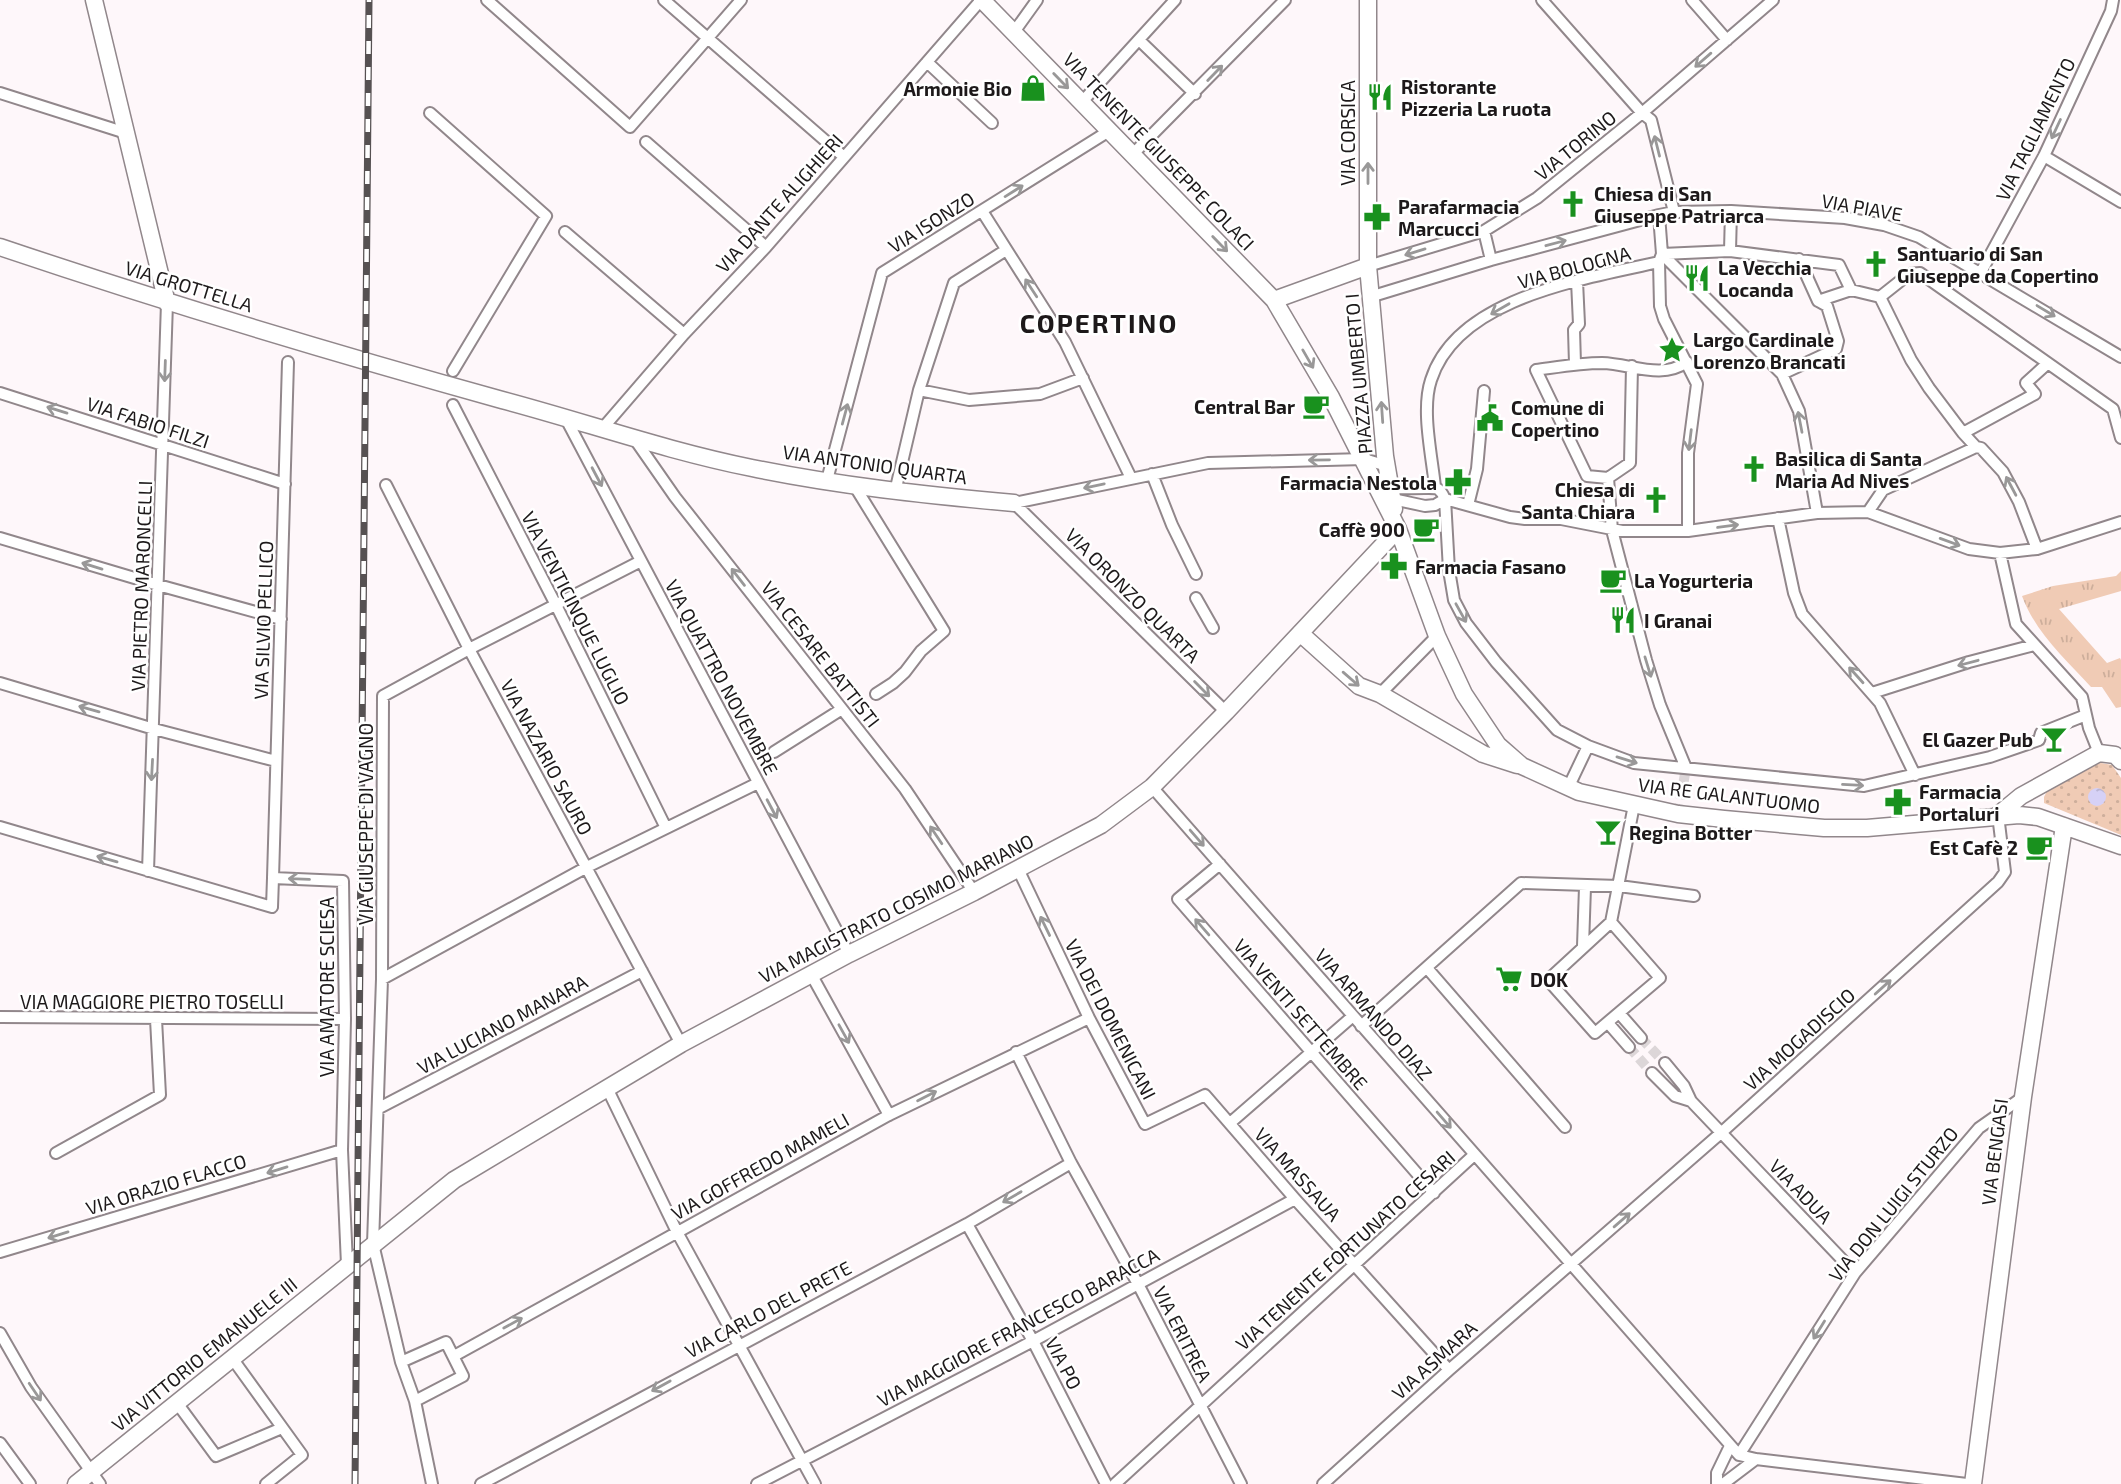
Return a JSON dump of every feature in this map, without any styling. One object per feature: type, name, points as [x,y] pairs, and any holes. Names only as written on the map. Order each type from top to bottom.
[{"type":"street","points":[[94,0],[167,303]]},
{"type":"street","points":[[487,0],[630,127],[741,0]]},
{"type":"street","points":[[664,0],[844,157]]},
{"type":"street","name":"VIA TENENTE GIUSEPPE COLACI","points":[[981,0],[1274,300]]},
{"type":"street","name":"VIA DANTE ALIGHIERI","points":[[602,429],[684,334],[766,247],[981,0]]},
{"type":"street","points":[[1014,32],[1037,0]]},
{"type":"street","points":[[1081,103],[1175,0]]},
{"type":"street","points":[[1132,155],[1285,0]]},
{"type":"street","name":"VIA CORSICA","points":[[1368,0],[1368,266]]},
{"type":"street","points":[[1542,0],[1651,120],[1674,212]]},
{"type":"street","points":[[1692,0],[1727,40]]},
{"type":"street","name":"VIA TORINO","points":[[1368,266],[1484,232],[1537,198],[1642,113],[1773,0]]},
{"type":"street","name":"VIA TAGLIAMENTO","points":[[1981,272],[2044,156],[2111,11],[2113,0]]},
{"type":"street","points":[[1139,40],[1195,94]]},
{"type":"street","points":[[927,62],[992,124]]},
{"type":"street","points":[[0,93],[126,133]]},
{"type":"street","points":[[430,113],[546,216],[453,370]]},
{"type":"street","name":"VIA ISONZO","points":[[827,480],[883,273],[1109,131]]},
{"type":"street","points":[[646,142],[766,247]]},
{"type":"street","points":[[2044,156],[2121,202]]},
{"type":"street","points":[[982,211],[1065,342],[1131,478]]},
{"type":"street","points":[[1730,251],[1731,211]]},
{"type":"street","name":"VIA PIAVE","points":[[1373,296],[1491,260],[1674,212],[1731,211],[1846,218],[1884,225],[1919,237],[2121,358]]},
{"type":"street","points":[[1659,215],[1660,306],[1697,384],[1688,453],[1688,531]]},
{"type":"street","points":[[565,232],[684,334]]},
{"type":"street","points":[[1484,232],[1491,260]]},
{"type":"street","name":"VIA GROTTELLA","points":[[0,247],[167,303],[366,363]]},
{"type":"street","points":[[895,492],[919,390],[954,283],[1006,250]]},
{"type":"street","name":"VIA BOLOGNA","points":[[1435,487],[1427,401],[1430,381],[1441,354],[1464,330],[1512,302],[1660,258],[1730,251],[1839,265],[1851,290]]},
{"type":"street","points":[[1660,258],[1782,374],[1799,411],[1817,513]]},
{"type":"street","points":[[1782,374],[1836,349],[1838,341],[1826,306],[1818,301],[1799,259]]},
{"type":"street","name":"PIAZZA UMBERTO I","points":[[1388,494],[1361,454],[1274,300],[1368,266],[1373,296],[1388,494],[1398,528]]},
{"type":"street","points":[[1880,297],[1909,274],[1920,273],[2113,409],[2121,438]]},
{"type":"street","points":[[1575,364],[1574,330],[1579,324],[1577,281]]},
{"type":"street","points":[[1818,301],[1851,290],[1880,297]]},
{"type":"street","points":[[1880,297],[1911,360],[1963,433],[2003,472],[2019,502],[2037,549]]},
{"type":"street","name":"VIA PIETRO MARONCELLI","points":[[148,871],[167,303]]},
{"type":"street","name":"VIA SILVIO PELLICO","points":[[273,878],[288,362]]},
{"type":"street","points":[[1632,366],[1630,463],[1608,478],[1587,476],[1536,370],[1604,363],[1632,366],[1655,372],[1676,370],[1687,362]]},
{"type":"street","name":"VIA ANTONIO QUARTA","points":[[366,363],[565,417],[636,440],[753,468],[895,492],[1014,503],[1208,463],[1361,454],[1387,466]]},
{"type":"street","points":[[1963,433],[2035,394],[2026,383],[2048,363]]},
{"type":"street","points":[[919,390],[969,400],[1040,394],[1083,378]]},
{"type":"street","points":[[1468,505],[1477,469],[1484,391]]},
{"type":"street","name":"VIA FABIO FILZI","points":[[0,393],[285,484]]},
{"type":"street","name":"VIA VENTICINQUE LUGLIO","points":[[453,405],[666,828]]},
{"type":"street","name":"VIA QUATTRO NOVEMBRE","points":[[565,417],[849,954]]},
{"type":"street","name":"VIA CESARE BATTISTI","points":[[636,440],[675,497],[905,789],[974,892]]},
{"type":"street","points":[[1361,454],[1385,446]]},
{"type":"street","points":[[1867,512],[1883,490],[1976,447]]},
{"type":"street","points":[[1153,474],[1172,525],[1196,574]]},
{"type":"street","points":[[1608,478],[1612,530],[1653,682],[1686,768]]},
{"type":"street","name":"VIA NAZARIO SAURO","points":[[386,485],[469,649],[681,1044]]},
{"type":"street","points":[[854,485],[944,631],[920,651],[899,677],[876,694]]},
{"type":"street","points":[[1388,494],[1435,487],[1441,491],[1445,499],[1449,570],[1454,600],[1466,623],[1496,662],[1557,730],[1588,746],[1634,763],[1864,786],[1990,757],[2039,740],[2041,733],[2086,715]]},
{"type":"street","points":[[1388,494],[1425,506],[1435,505],[1445,499],[1510,517],[1561,519],[1612,530],[1688,531],[1817,513],[1867,512],[1969,549],[2000,553],[2037,549],[2121,522]]},
{"type":"street","name":"VIA ORONZO QUARTA","points":[[1014,503],[1226,712]]},
{"type":"street","points":[[1778,519],[1794,593],[1802,614],[1872,693],[1916,775]]},
{"type":"street","name":"VIA MAGISTRATO COSIMO MARIANO","points":[[352,1261],[454,1180],[681,1044],[849,954],[1101,825],[1152,787],[1398,528]]},
{"type":"street","name":"VIA RE GALANTUOMO","points":[[1398,528],[1437,636],[1464,694],[1478,717],[1498,745],[1522,766],[1568,788],[1634,805],[1724,819],[1824,828],[1867,828],[1998,815],[2028,816],[2121,846]]},
{"type":"street","points":[[0,538],[281,619]]},
{"type":"street","points":[[2000,553],[2016,624],[2082,697],[2099,753]]},
{"type":"street","name":"VIA GIUSEPPE DI VAGNO","points":[[432,1484],[415,1401],[401,1362],[373,1244],[382,979],[383,696],[641,561]]},
{"type":"street","points":[[1196,598],[1213,628]]},
{"type":"street","points":[[1300,633],[1359,686],[1380,694],[1483,754],[1522,766]]},
{"type":"street","points":[[1380,694],[1437,636]]},
{"type":"street","points":[[1872,693],[2034,645]]},
{"type":"street","points":[[0,683],[154,729],[276,761]]},
{"type":"street","points":[[774,752],[842,709]]},
{"type":"street","points":[[1452,736],[1466,733],[1478,717]]},
{"type":"street","points":[[1568,788],[1588,746]]},
{"type":"street","points":[[1998,815],[2021,796],[2099,753],[2115,755],[2121,761]]},
{"type":"street","points":[[382,979],[587,867],[758,783]]},
{"type":"street","name":"VIA ARMANDO DIAZ","points":[[1152,787],[1739,1455]]},
{"type":"street","points":[[2021,796],[2028,816]]},
{"type":"street","points":[[1611,922],[1660,978],[1595,1033],[1548,980],[1611,922],[1634,805]]},
{"type":"street","name":"VIA MOGADISCIO","points":[[1570,1265],[1998,883],[2005,872],[1998,815]]},
{"type":"street","name":"VIA BENGASI","points":[[1973,1484],[2023,1097],[2064,826]]},
{"type":"street","points":[[0,827],[272,907],[273,878]]},
{"type":"street","name":"VIA VENTI SETTEMBRE","points":[[1220,864],[1178,899],[1434,1193]]},
{"type":"street","name":"VIA DEI DOMENICANI","points":[[1018,869],[1089,1018],[1145,1124],[1205,1095]]},
{"type":"street","name":"VIA AMATORE SCIESA","points":[[273,878],[343,881],[345,1019],[342,1150],[352,1261]]},
{"type":"street","points":[[1362,1026],[1521,883],[1619,886],[1694,896]]},
{"type":"street","points":[[1583,946],[1585,887]]},
{"type":"street","points":[[1427,968],[1565,1127]]},
{"type":"street","name":"VIA LUCIANO MANARA","points":[[379,1108],[642,971]]},
{"type":"street","points":[[811,974],[889,1115]]},
{"type":"street","points":[[1619,1013],[1640,1038]]},
{"type":"street","points":[[1230,1123],[1353,1016]]},
{"type":"street","name":"VIA MAGGIORE PIETRO TOSELLI","points":[[0,1017],[345,1019]]},
{"type":"street","name":"VIA GOFFREDO MAMELI","points":[[453,1356],[889,1115],[1089,1018]]},
{"type":"street","points":[[56,1153],[160,1095],[156,1019]]},
{"type":"street","points":[[1608,1023],[1629,1047]]},
{"type":"street","name":"VIA ERITREA","points":[[1016,1052],[1071,1163],[1138,1284],[1241,1484]]},
{"type":"street","points":[[1665,1063],[1685,1086],[1690,1101]]},
{"type":"street","points":[[1652,1073],[1675,1096],[1690,1101]]},
{"type":"street","points":[[607,1088],[677,1232],[815,1484]]},
{"type":"street","name":"VIA MASSAUA","points":[[1205,1095],[1449,1370]]},
{"type":"street","name":"VIA DON LUIGI STURZO","points":[[1739,1455],[1855,1273],[1979,1128],[2023,1097]]},
{"type":"street","name":"VIA ADUA","points":[[1690,1101],[1855,1273]]},
{"type":"street","name":"VIA ORAZIO FLACCO","points":[[0,1252],[342,1150]]},
{"type":"street","name":"VIA TENENTE FORTUNATO CESARI","points":[[1115,1484],[1474,1155]]},
{"type":"street","name":"VIA CARLO DEL PRETE","points":[[481,1484],[738,1344],[967,1224],[1071,1163]]},
{"type":"street","name":"VIA MAGGIORE FRANCESCO BARACCA","points":[[757,1484],[1033,1341],[1295,1199]]},
{"type":"street","name":"VIA PO","points":[[967,1224],[1033,1341],[1106,1484]]},
{"type":"street","name":"VIA VITTORIO EMANUELE III","points":[[76,1484],[95,1478],[177,1403],[352,1261]]},
{"type":"street","name":"VIA ASMARA","points":[[1323,1484],[1570,1265]]},
{"type":"street","points":[[0,1333],[31,1387],[95,1478]]},
{"type":"street","points":[[401,1362],[446,1342],[463,1376],[415,1401]]},
{"type":"street","points":[[232,1359],[302,1455],[267,1484]]},
{"type":"street","points":[[177,1403],[216,1456],[282,1427]]},
{"type":"street","points":[[0,1443],[30,1484]]},
{"type":"street","points":[[1717,1484],[1717,1473],[1730,1446]]},
{"type":"street","points":[[1739,1455],[1967,1484]]},
{"type":"street","points":[[1723,1484],[1756,1459]]},
{"type":"green space","points":[[2121,571],[2121,591],[2059,609],[2107,663],[2120,658],[2121,707],[2116,708],[2102,687],[2091,687],[2052,645],[2035,622],[2022,596],[2053,586],[2116,576]]},
{"type":"green space","points":[[2101,763],[2112,765],[2121,778],[2121,835],[2044,803],[2047,791],[2090,766]]},
{"type":"water","points":[[2093,788],[2101,788],[2106,797],[2104,804],[2093,806],[2088,801],[2088,793]]},
{"type":"tunnel","points":[[1678,814],[1686,768]]},
{"type":"tunnel","points":[[1641,1038],[1665,1063]]},
{"type":"tunnel","points":[[1629,1047],[1652,1073]]},
{"type":"railway","points":[[355,1484],[369,0]]},
{"type":"place","name":"Armonie Bio","points":[[1033,88]]},
{"type":"place","name":"Ristorante Pizzeria La ruota","points":[[1380,97]]},
{"type":"place","name":"Chiesa di San Giuseppe Patriarca","points":[[1573,204]]},
{"type":"place","name":"Parafarmacia Marcucci","points":[[1377,217]]},
{"type":"place","name":"Santuario di San Giuseppe da Copertino","points":[[1876,264]]},
{"type":"place","name":"La Vecchia Locanda","points":[[1697,278]]},
{"type":"place","name":"Largo Cardinale Lorenzo Brancati","points":[[1672,350]]},
{"type":"place","name":"Central Bar","points":[[1316,406]]},
{"type":"place","name":"Comune di Copertino","points":[[1490,418]]},
{"type":"place","name":"Basilica di Santa Maria Ad Nives","points":[[1754,469]]},
{"type":"place","name":"Farmacia Nestola","points":[[1458,482]]},
{"type":"place","name":"Chiesa di Santa Chiara","points":[[1656,500]]},
{"type":"place","name":"Caffè 900","points":[[1426,529]]},
{"type":"place","name":"Farmacia Fasano","points":[[1394,566]]},
{"type":"place","name":"La Yogurteria","points":[[1613,580]]},
{"type":"place","name":"I Granai","points":[[1623,620]]},
{"type":"place","name":"El Gazer Pub","points":[[2054,739]]},
{"type":"place","name":"Farmacia Portaluri","points":[[1898,802]]},
{"type":"place","name":"Regina Botter","points":[[1608,832]]},
{"type":"place","name":"Est Cafè 2","points":[[2039,847]]},
{"type":"place","name":"DOK","points":[[1509,979]]},
{"type":"district","name":"COPERTINO","points":[[1099,322]]}]
